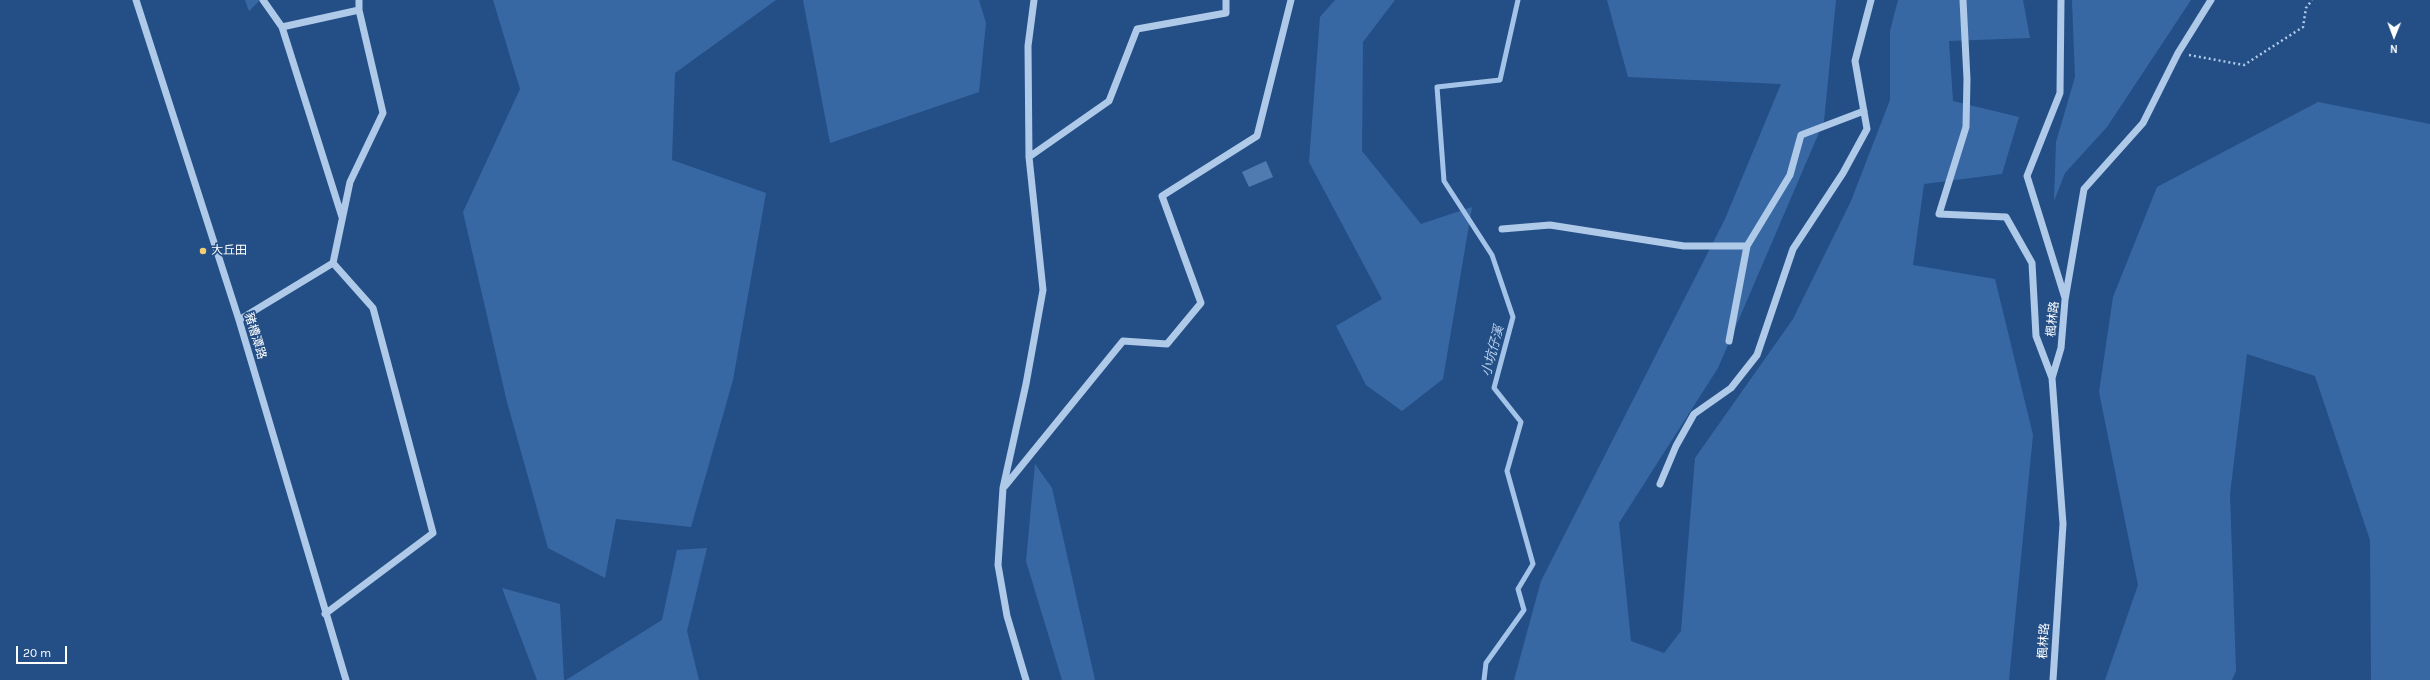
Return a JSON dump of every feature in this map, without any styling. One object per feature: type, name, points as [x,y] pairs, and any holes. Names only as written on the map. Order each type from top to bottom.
[{"type":"street","name":"豬槽潭路","points":[[136,0],[239,320],[325,614],[346,680]]},
{"type":"street","points":[[264,0],[282,27],[342,220]]},
{"type":"street","points":[[239,320],[334,263],[350,182],[382,113],[359,10],[359,0]]},
{"type":"street","points":[[1026,680],[1007,616],[998,565],[1003,488],[1026,384],[1043,290],[1029,157],[1028,46],[1034,0]]},
{"type":"street","points":[[1029,157],[1109,101],[1138,29],[1226,13],[1226,0]]},
{"type":"street","points":[[1003,488],[1124,341],[1167,344],[1201,303],[1162,196],[1257,136],[1291,0]]},
{"type":"street","points":[[1660,484],[1676,446],[1694,414],[1731,388],[1757,355],[1794,249],[1843,173],[1867,129],[1855,61],[1871,0]]},
{"type":"street","points":[[1963,0],[1967,79],[1966,127],[1939,214],[2006,217],[2032,263],[2036,336],[2052,378]]},
{"type":"street","points":[[2061,0],[2060,93],[2027,176],[2065,300]]},
{"type":"street","name":"楓林路","points":[[2053,680],[2063,524],[2052,378],[2061,348],[2065,300],[2084,189],[2143,123],[2178,53],[2211,0]]},
{"type":"street","points":[[282,27],[359,10]]},
{"type":"street","points":[[1729,341],[1747,246],[1790,175],[1801,135],[1864,111]]},
{"type":"street","points":[[1502,229],[1550,225],[1684,246],[1747,246]]},
{"type":"street","points":[[325,614],[433,533],[373,308],[334,263]]},
{"type":"path","points":[[2178,53],[2244,65],[2303,28],[2306,8],[2312,0]]},
{"type":"shaded area","points":[[245,0],[260,0],[249,11]]},
{"type":"shaded area","points":[[493,0],[776,0],[675,73],[672,160],[766,193],[733,380],[691,527],[616,519],[605,578],[548,548],[507,402],[463,212],[520,89]]},
{"type":"shaded area","points":[[803,0],[979,0],[986,23],[979,92],[830,143]]},
{"type":"shaded area","points":[[1335,0],[1395,0],[1363,42],[1362,151],[1421,224],[1472,207],[1443,379],[1402,411],[1366,385],[1336,326],[1382,299],[1309,162],[1320,17]]},
{"type":"shaded area","points":[[1607,0],[1836,0],[1824,121],[1718,368],[1619,523],[1631,641],[1664,653],[1681,631],[1695,458],[1793,319],[1851,201],[1890,100],[1890,31],[1898,0],[2023,0],[2030,38],[1949,41],[1953,101],[2019,117],[2002,174],[1924,184],[1913,265],[1995,279],[2033,435],[2009,680],[1514,680],[1541,581],[1725,219],[1781,84],[1628,77]]},
{"type":"shaded area","points":[[2072,0],[2191,0],[2107,127],[2065,173],[2054,201],[2056,142],[2075,77]]},
{"type":"shaded area","points":[[2318,102],[2430,124],[2430,680],[2371,680],[2370,540],[2315,376],[2247,354],[2230,494],[2236,671],[2232,680],[2105,680],[2138,585],[2099,392],[2113,297],[2157,187]]},
{"type":"shaded area","points":[[1035,464],[1052,488],[1095,680],[1062,680],[1026,561]]},
{"type":"shaded area","points":[[707,548],[687,631],[699,680],[566,680],[662,620],[677,550]]},
{"type":"shaded area","points":[[502,588],[560,604],[564,680],[537,680]]},
{"type":"building","points":[[1266,161],[1273,177],[1249,187],[1242,172]]},
{"type":"waterway","name":"小坑仔溪","points":[[1484,680],[1486,663],[1524,610],[1518,589],[1533,564],[1507,471],[1521,422],[1494,388],[1513,317],[1492,255],[1444,181],[1437,87],[1500,80],[1518,0]]},
{"type":"place","name":"大丘田","points":[[203,251]]}]
